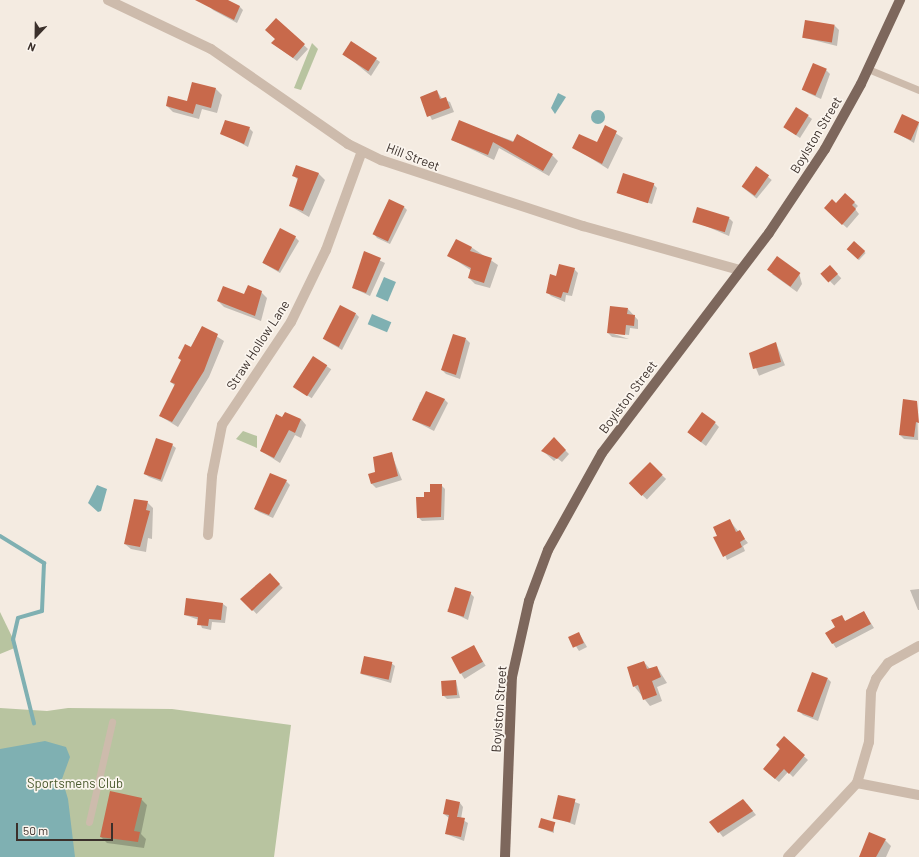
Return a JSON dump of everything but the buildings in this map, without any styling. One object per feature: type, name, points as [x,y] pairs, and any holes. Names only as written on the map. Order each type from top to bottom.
[{"type":"main road","name":"Boylston Street","points":[[505,857],[512,677],[526,614],[542,566],[598,460],[740,270],[825,149],[868,69],[900,0]]},
{"type":"street","name":"Hill Street","points":[[108,0],[211,49],[362,151],[464,190],[740,270]]},
{"type":"street","name":"Straw Hollow Lane","points":[[208,535],[212,476],[222,425],[291,322],[326,250],[362,151]]},
{"type":"street","points":[[788,857],[857,783],[869,742],[871,692],[876,679],[888,663],[919,646]]},
{"type":"street","points":[[857,783],[919,795]]},
{"type":"lane","points":[[868,69],[919,90]]},
{"type":"lane","points":[[89,822],[112,722]]},
{"type":"green space","points":[[312,43],[318,49],[301,90],[294,88]]},
{"type":"green space","points":[[243,431],[257,436],[257,448],[236,439]]},
{"type":"green space","points":[[0,612],[17,647],[0,654]]},
{"type":"green space","name":"Sportsmens Club","points":[[0,708],[47,711],[68,708],[172,709],[291,725],[274,857],[0,857]]},
{"type":"water","points":[[558,93],[566,97],[555,114],[551,108]]},
{"type":"water","points":[[598,110],[603,112],[605,117],[603,122],[598,124],[593,122],[591,117],[593,112]]},
{"type":"water","points":[[384,277],[396,282],[388,301],[376,296]]},
{"type":"water","points":[[372,314],[391,322],[387,332],[368,324]]},
{"type":"water","points":[[97,485],[107,489],[101,511],[98,512],[88,503]]},
{"type":"water","points":[[45,741],[66,747],[70,757],[62,779],[68,799],[75,857],[0,857],[0,749]]},
{"type":"waterway","points":[[0,536],[44,563],[42,611],[18,618],[13,639],[34,723]]}]
